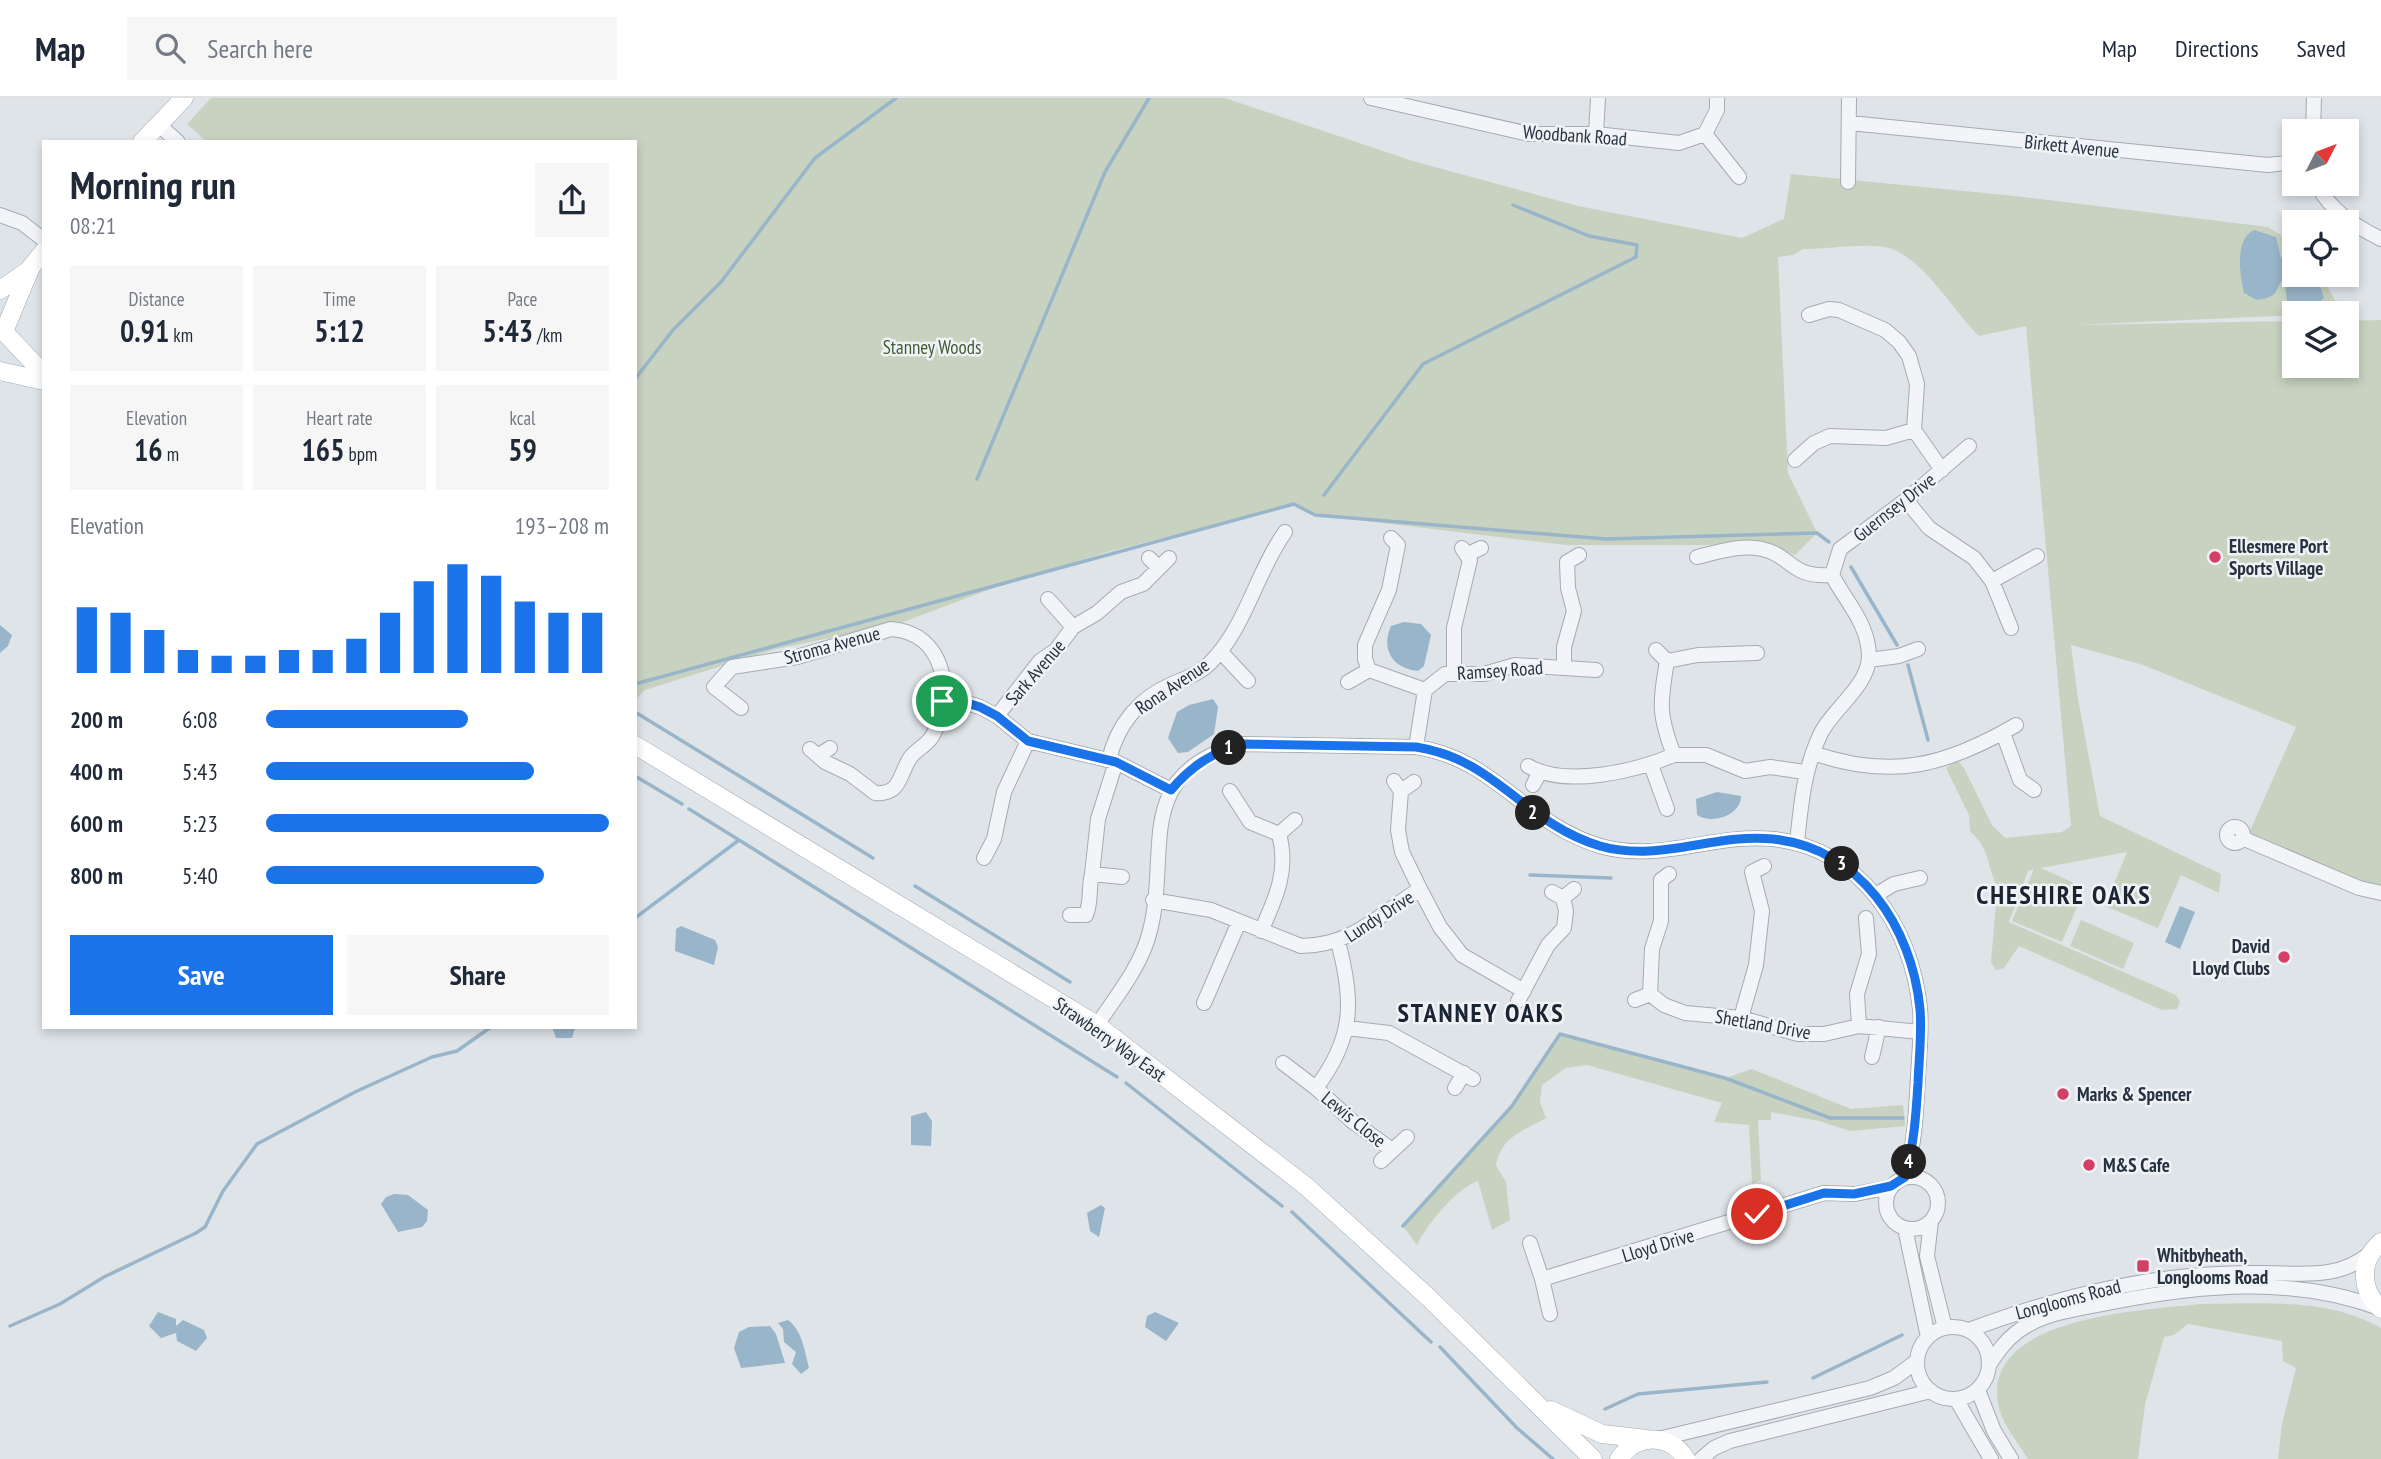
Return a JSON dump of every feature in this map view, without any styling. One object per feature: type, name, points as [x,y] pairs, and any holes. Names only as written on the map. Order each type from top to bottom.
[{"type":"main road","points":[[144,140],[184,98]]},
{"type":"main road","points":[[0,355],[4,326],[32,267],[42,254]]},
{"type":"main road","points":[[0,290],[32,267]]},
{"type":"main road","points":[[4,326],[42,372]]},
{"type":"main road","points":[[0,371],[42,381]]},
{"type":"main road","name":"Strawberry Way East","points":[[637,746],[1097,1025],[1307,1187],[1429,1298],[1593,1459]]},
{"type":"main road","points":[[2377,1247],[2365,1267],[2364,1281],[2370,1296],[2380,1308]]},
{"type":"main road","name":"Strawberry Way East","points":[[1535,1401],[1590,1430],[1652,1439]]},
{"type":"main road","points":[[1619,1459],[1632,1444],[1652,1439],[1670,1443],[1686,1459]]},
{"type":"street","name":"Woodbank Road","points":[[1371,98],[1410,102],[1529,134],[1596,134],[1679,144],[1705,134]]},
{"type":"street","points":[[1596,134],[1598,98]]},
{"type":"street","points":[[1717,98],[1717,110],[1705,134],[1739,177]]},
{"type":"street","points":[[1848,182],[1849,98]]},
{"type":"street","points":[[2313,119],[2314,98]]},
{"type":"street","name":"Birkett Avenue","points":[[1850,123],[2267,165],[2282,163]]},
{"type":"street","points":[[158,124],[176,140]]},
{"type":"street","points":[[2325,196],[2347,219],[2381,239]]},
{"type":"street","points":[[0,215],[22,223],[42,238]]},
{"type":"street","points":[[1809,315],[1829,309],[1839,310],[1885,330],[1899,342],[1909,356],[1917,384],[1914,430],[1942,470]]},
{"type":"street","points":[[1798,452],[1830,436],[1853,434],[1886,438],[1914,430]]},
{"type":"street","name":"Guernsey Drive","points":[[1832,575],[1840,549],[1906,500],[1969,446]]},
{"type":"street","points":[[1906,500],[1929,528],[1974,558],[1992,581],[2011,628]]},
{"type":"street","name":"Rona Avenue","points":[[1070,915],[1088,920],[1091,902],[1089,885],[1098,819],[1116,738],[1132,711],[1160,690],[1199,673],[1220,651],[1257,587],[1266,561],[1285,532]]},
{"type":"street","points":[[1369,670],[1365,659],[1365,645],[1380,606],[1387,596],[1399,542]]},
{"type":"street","points":[[1697,557],[1738,549],[1762,549],[1805,575],[1832,575],[1862,624],[1869,660],[1854,689],[1822,731],[1805,772],[1797,843]]},
{"type":"street","points":[[1454,673],[1454,628],[1468,574],[1470,550]]},
{"type":"street","points":[[1992,581],[2037,556]]},
{"type":"street","points":[[1564,666],[1564,648],[1574,611],[1568,588],[1569,558]]},
{"type":"street","name":"Sark Avenue","points":[[997,716],[1040,661],[1056,650],[1073,627],[1097,613],[1127,589],[1143,584],[1159,561]]},
{"type":"street","name":"Sark Avenue","points":[[1048,599],[1073,627]]},
{"type":"street","name":"Stroma Avenue","points":[[741,708],[714,687],[732,667],[797,657],[891,629],[907,630],[931,646],[942,672],[942,701]]},
{"type":"street","points":[[1869,660],[1899,656],[1918,649]]},
{"type":"street","points":[[1656,650],[1667,662]]},
{"type":"street","name":"Rona Avenue","points":[[1220,651],[1248,681]]},
{"type":"street","points":[[1667,662],[1698,655],[1758,653]]},
{"type":"street","points":[[1667,662],[1659,706],[1663,727],[1674,755]]},
{"type":"street","name":"Ramsey Road","points":[[1425,690],[1436,678],[1454,673],[1484,674],[1515,665],[1596,670]]},
{"type":"street","points":[[1348,682],[1369,670],[1425,690],[1416,747]]},
{"type":"street","points":[[819,751],[875,793],[889,792],[903,778],[910,757],[932,736],[942,701],[964,702],[997,716],[1028,741],[1113,761],[1171,790]]},
{"type":"street","points":[[1813,753],[1862,768],[1911,766],[1941,760],[2009,729],[2016,771],[2026,790]]},
{"type":"street","points":[[984,858],[994,839],[1004,792],[1028,741]]},
{"type":"street","points":[[1097,1025],[1137,965],[1148,937],[1160,825],[1171,790],[1200,761],[1217,751],[1241,744],[1416,747],[1438,751],[1474,766],[1551,825],[1602,846],[1641,853],[1741,840],[1770,839],[1797,843],[1837,860],[1877,894],[1896,925],[1909,957],[1920,1009],[1913,1177]]},
{"type":"street","points":[[1534,774],[1607,775],[1651,765],[1674,755],[1706,755],[1745,771],[1770,767],[1805,772]]},
{"type":"street","points":[[1651,765],[1667,809]]},
{"type":"street","points":[[1413,782],[1398,786],[1398,830],[1402,852],[1420,889]]},
{"type":"street","points":[[1230,791],[1251,822],[1279,834]]},
{"type":"street","points":[[1279,834],[1295,820]]},
{"type":"street","points":[[1261,931],[1276,899],[1283,872],[1283,849],[1279,834]]},
{"type":"street","points":[[2242,838],[2358,888],[2381,904]]},
{"type":"street","points":[[1741,1018],[1756,965],[1762,911],[1752,869]]},
{"type":"street","points":[[1092,874],[1122,877]]},
{"type":"street","points":[[1635,1000],[1650,994],[1652,949],[1661,921],[1660,877]]},
{"type":"street","points":[[1877,894],[1894,884],[1920,878]]},
{"type":"street","points":[[2358,888],[2381,892]]},
{"type":"street","name":"Lundy Drive","points":[[1153,900],[1211,911],[1301,946],[1338,942],[1369,926],[1420,889],[1440,927],[1462,955],[1521,996],[1548,945],[1564,928],[1566,911],[1563,893]]},
{"type":"street","points":[[1859,1026],[1857,994],[1869,954],[1866,918]]},
{"type":"street","points":[[1203,1002],[1239,922]]},
{"type":"street","points":[[1316,1088],[1330,1070],[1347,1028],[1349,983],[1338,942]]},
{"type":"street","name":"Shetland Drive","points":[[1650,994],[1664,1005],[1685,1013],[1741,1018],[1798,1034],[1824,1034],[1859,1026],[1920,1032]]},
{"type":"street","points":[[1872,1057],[1879,1027]]},
{"type":"street","points":[[1347,1028],[1389,1033],[1469,1076],[1455,1088]]},
{"type":"street","name":"Lewis Close","points":[[1283,1063],[1316,1088],[1386,1155],[1407,1137]]},
{"type":"street","points":[[1931,1222],[1923,1227],[1905,1228],[1891,1219],[1886,1203],[1891,1186],[1913,1177],[1933,1187],[1937,1194],[1937,1211],[1931,1222],[1927,1256],[1945,1328]]},
{"type":"street","name":"Lloyd Drive","points":[[1854,1194],[1891,1186]]},
{"type":"street","name":"Lloyd Drive","points":[[1542,1279],[1824,1193],[1854,1194],[1886,1203]]},
{"type":"street","points":[[1905,1228],[1928,1337]]},
{"type":"street","points":[[1530,1243],[1550,1314]]},
{"type":"street","name":"Longlooms Road","points":[[1969,1330],[2028,1308],[2108,1286],[2176,1275],[2226,1272],[2325,1275],[2356,1265],[2377,1247]]},
{"type":"street","name":"Longlooms Road","points":[[1989,1365],[2002,1345],[2034,1322],[2074,1309],[2167,1291],[2222,1286],[2279,1287],[2321,1292],[2380,1308]]},
{"type":"street","points":[[1945,1328],[1969,1330],[1982,1341],[1989,1365],[1987,1377],[1978,1390],[1956,1399],[1944,1398],[1931,1391],[1923,1382],[1917,1361],[1920,1349],[1928,1337],[1945,1328]]},
{"type":"street","points":[[1652,1439],[1870,1388],[1894,1378],[1917,1361]]},
{"type":"street","points":[[1978,1390],[1994,1432],[2011,1459]]},
{"type":"street","points":[[1701,1459],[1714,1448],[1730,1441],[1931,1391]]},
{"type":"street","points":[[1956,1399],[1991,1459]]},
{"type":"green space","name":"Stanney Woods","points":[[211,98],[1225,98],[1413,161],[1578,206],[1742,238],[1784,219],[1791,174],[2015,196],[2268,227],[2282,236],[2282,287],[2328,287],[2335,301],[2282,301],[2282,316],[2074,325],[2282,321],[2282,378],[2359,378],[2359,321],[2381,320],[2381,891],[2249,833],[2296,727],[2143,665],[2071,645],[2078,699],[2100,816],[2221,874],[2219,893],[2181,875],[2158,928],[2105,906],[2127,852],[2041,868],[2085,888],[2062,942],[2012,921],[2034,869],[2028,871],[2009,922],[2176,995],[2180,1002],[2177,1009],[2162,1010],[2019,946],[2004,968],[1996,970],[1991,962],[1996,903],[2001,893],[1986,853],[1970,831],[1969,815],[1946,768],[1957,760],[1964,768],[1992,825],[2005,838],[2062,832],[2071,826],[2026,326],[1979,336],[1924,272],[1911,260],[1885,247],[1803,249],[1793,255],[1778,257],[1788,473],[1817,533],[1795,555],[1763,542],[1705,545],[1565,545],[1316,515],[1294,504],[1104,553],[991,589],[898,624],[776,649],[645,690],[637,698],[637,140],[205,140],[187,124]]},
{"type":"green space","points":[[2081,920],[2134,943],[2123,969],[2070,946]]},
{"type":"green space","points":[[1560,1034],[1725,1078],[1752,1069],[1851,1109],[1903,1105],[1905,1126],[1850,1131],[1819,1121],[1771,1112],[1771,1120],[1758,1120],[1761,1180],[1752,1184],[1749,1125],[1714,1122],[1722,1103],[1587,1065],[1566,1068],[1542,1085],[1540,1102],[1546,1118],[1514,1136],[1502,1148],[1499,1156],[1496,1166],[1506,1182],[1510,1220],[1492,1230],[1478,1181],[1461,1191],[1443,1208],[1417,1245],[1403,1226],[1512,1106]]},
{"type":"green space","points":[[2271,1303],[2317,1307],[2361,1318],[2381,1328],[2381,1459],[2278,1459],[2282,1424],[2296,1368],[2283,1361],[2282,1341],[2188,1324],[2174,1335],[2164,1337],[2145,1405],[2138,1459],[2028,1459],[1999,1408],[1999,1377],[2013,1354],[2039,1336],[2071,1324],[2107,1315],[2202,1304]]},
{"type":"water","points":[[2254,230],[2276,237],[2282,257],[2282,281],[2275,293],[2257,300],[2244,293],[2240,268],[2241,250],[2248,235]]},
{"type":"water","points":[[2285,287],[2320,287],[2324,298],[2321,301],[2287,301]]},
{"type":"water","points":[[1404,622],[1421,624],[1431,635],[1424,666],[1418,671],[1402,667],[1391,657],[1388,650],[1391,626]]},
{"type":"water","points":[[0,625],[12,635],[8,646],[0,653]]},
{"type":"water","points":[[1213,699],[1218,707],[1214,734],[1188,752],[1178,753],[1168,738],[1177,712],[1189,705]]},
{"type":"water","points":[[1717,792],[1741,796],[1740,803],[1731,813],[1718,818],[1703,818],[1697,815],[1696,799]]},
{"type":"water","points":[[2180,906],[2195,912],[2180,949],[2165,942]]},
{"type":"water","points":[[681,926],[715,940],[718,947],[714,965],[675,951],[676,929]]},
{"type":"water","points":[[553,1029],[575,1029],[572,1038],[556,1038]]},
{"type":"water","points":[[926,1112],[932,1121],[931,1146],[911,1145],[911,1116]]},
{"type":"water","points":[[394,1194],[408,1195],[428,1210],[427,1221],[422,1227],[398,1232],[381,1204],[386,1197]]},
{"type":"water","points":[[1101,1205],[1105,1208],[1099,1237],[1090,1231],[1087,1213]]},
{"type":"water","points":[[158,1312],[176,1319],[176,1326],[183,1320],[204,1330],[207,1338],[196,1351],[177,1341],[176,1333],[161,1338],[149,1326]]},
{"type":"water","points":[[1155,1312],[1179,1323],[1166,1341],[1145,1327],[1147,1316]]},
{"type":"water","points":[[788,1320],[800,1335],[806,1355],[809,1368],[801,1374],[792,1364],[796,1352],[784,1342],[783,1329],[778,1323]]},
{"type":"water","points":[[770,1326],[776,1334],[785,1363],[741,1368],[734,1348],[739,1332],[749,1327]]},
{"type":"waterway","points":[[637,376],[673,330],[721,282],[815,158],[896,98]]},
{"type":"waterway","points":[[977,479],[1105,172],[1149,98]]},
{"type":"waterway","points":[[1324,495],[1423,364],[1636,257],[1637,245],[1589,236],[1513,205]]},
{"type":"waterway","points":[[637,683],[1294,504],[1315,515],[1606,539],[1817,533],[1829,542]]},
{"type":"waterway","points":[[1851,567],[1897,645]]},
{"type":"waterway","points":[[1908,665],[1928,740]]},
{"type":"waterway","points":[[637,713],[873,858]]},
{"type":"waterway","points":[[637,777],[682,804]]},
{"type":"waterway","points":[[637,916],[739,840],[689,809]]},
{"type":"waterway","points":[[739,840],[1117,1077]]},
{"type":"waterway","points":[[1530,875],[1611,878]]},
{"type":"waterway","points":[[915,886],[1070,982]]},
{"type":"waterway","points":[[10,1326],[60,1304],[104,1277],[205,1227],[223,1191],[257,1144],[355,1092],[432,1057],[457,1051],[488,1029]]},
{"type":"waterway","points":[[1403,1226],[1512,1106],[1560,1034],[1725,1078],[1830,1118],[1903,1118]]},
{"type":"waterway","points":[[1126,1083],[1282,1206]]},
{"type":"waterway","points":[[1292,1212],[1431,1342]]},
{"type":"waterway","points":[[1813,1378],[1902,1335]]},
{"type":"waterway","points":[[1440,1347],[1517,1428],[1553,1459]]},
{"type":"waterway","points":[[1605,1409],[1638,1394],[1767,1382]]},
{"type":"place","name":"Ellesmere Port Sports Village","points":[[2215,557]]},
{"type":"place","name":"David Lloyd Clubs","points":[[2284,957]]},
{"type":"place","name":"Marks & Spencer","points":[[2063,1094]]},
{"type":"place","name":"M&S Cafe","points":[[2089,1165]]},
{"type":"place","name":"Whitbyheath, Longlooms Road","points":[[2143,1266]]},
{"type":"district","name":"CHESHIRE OAKS","points":[[2064,894]]},
{"type":"district","name":"STANNEY OAKS","points":[[1481,1012]]},
{"type":"route","points":[[942,701],[964,702],[980,707],[997,716],[1028,741],[1116,762],[1171,790],[1182,776],[1200,761],[1217,751],[1241,744],[1416,747],[1457,757],[1474,766],[1551,825],[1602,846],[1641,853],[1741,840],[1770,839],[1797,843],[1837,860],[1857,874],[1877,894],[1896,925],[1916,982],[1920,1032],[1914,1145],[1905,1177],[1891,1186],[1854,1194],[1824,1193],[1809,1200],[1757,1214]]}]
